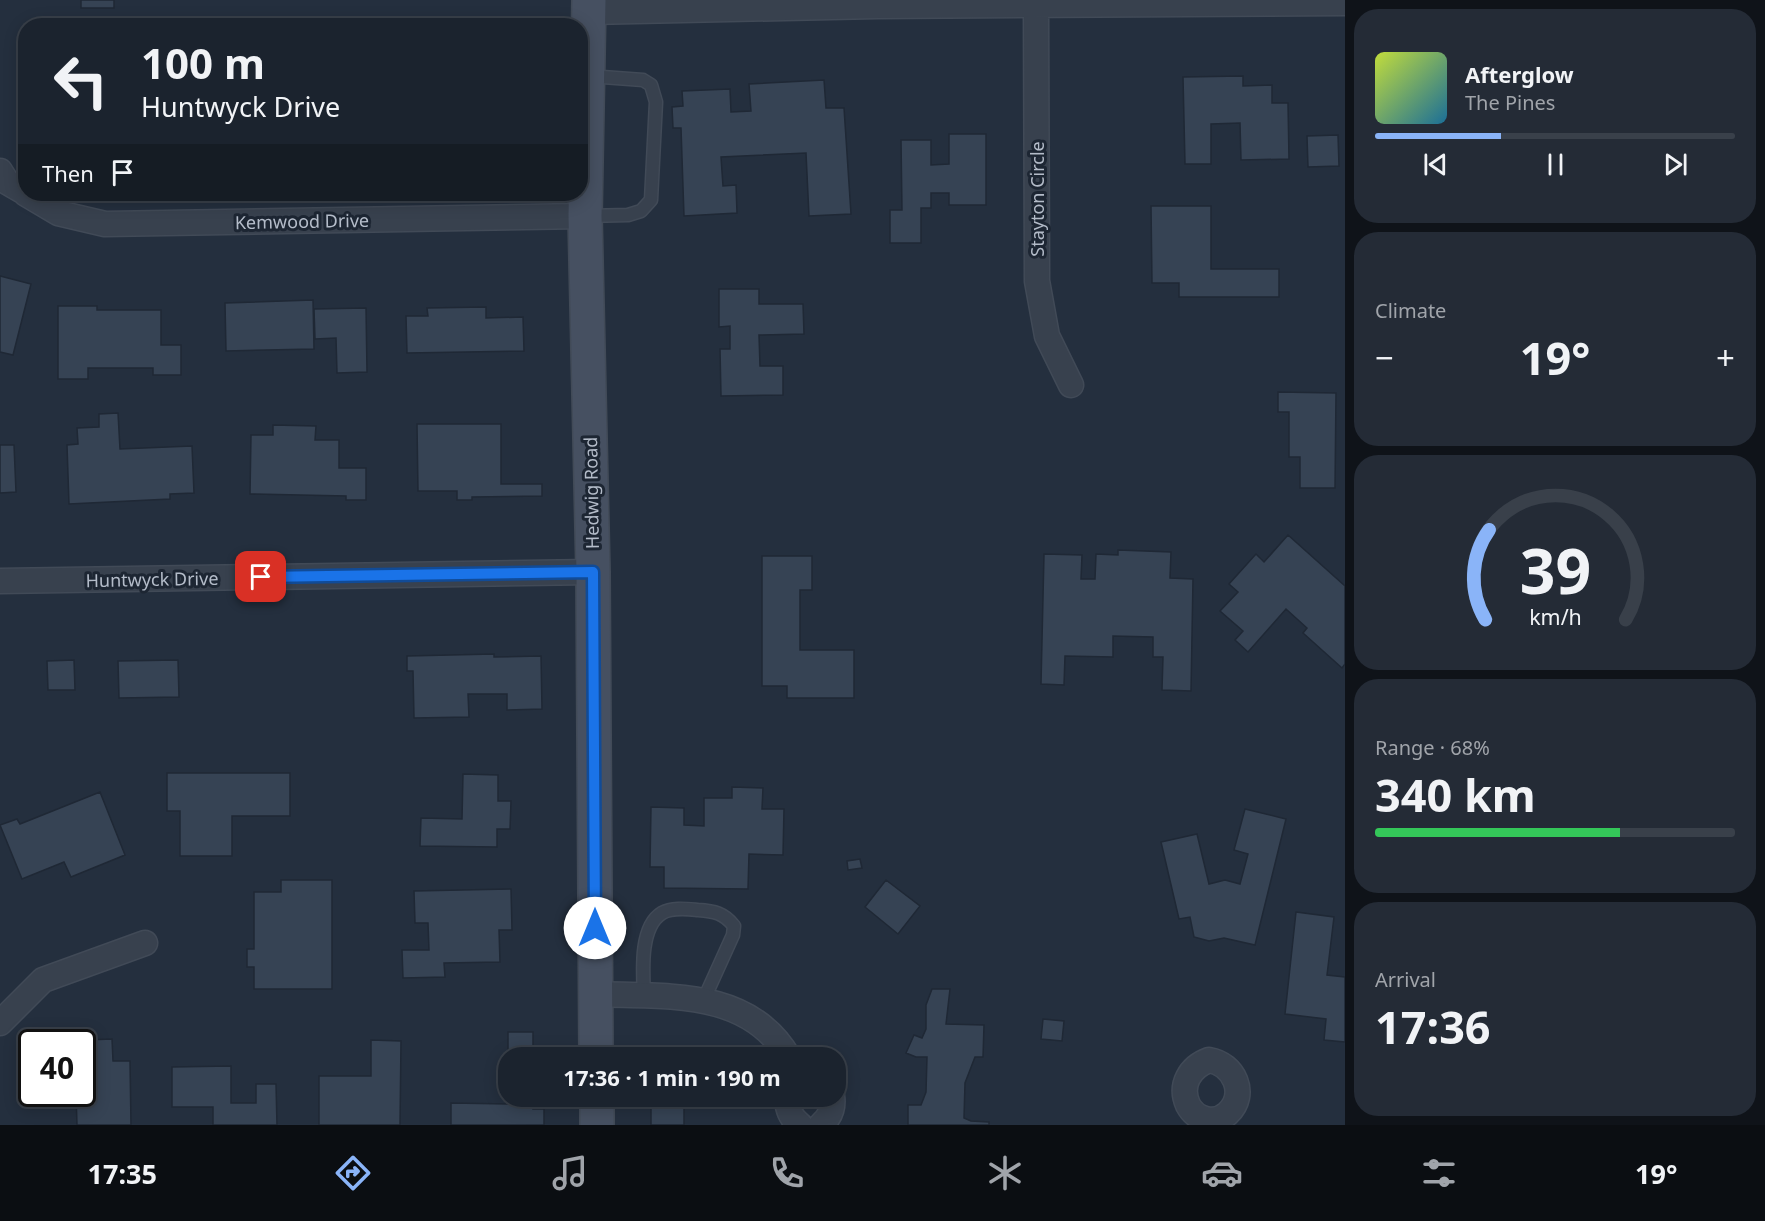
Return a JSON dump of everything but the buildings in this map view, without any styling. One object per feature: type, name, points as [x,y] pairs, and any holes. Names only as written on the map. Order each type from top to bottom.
[{"type":"street","points":[[589,6],[1345,3]]},
{"type":"street","name":"Hedwig Road","points":[[588,111],[589,6]]},
{"type":"street","name":"Stayton Circle","points":[[1036,6],[1037,281],[1047,336],[1071,385]]},
{"type":"street","name":"Kemwood Drive","points":[[38,201],[58,213],[105,224],[585,216]]},
{"type":"street","name":"Hedwig Road","points":[[585,201],[593,572],[596,1047]]},
{"type":"street","name":"Huntwyck Drive","points":[[0,581],[593,572]]},
{"type":"street","points":[[0,1023],[43,980],[145,944]]},
{"type":"street","points":[[595,994],[704,999],[755,1020],[778,1039],[783,1047]]},
{"type":"street","points":[[597,1107],[597,1125]]},
{"type":"street","points":[[788,1107],[795,1121],[800,1125]]},
{"type":"street","points":[[821,1125],[827,1119],[832,1107]]},
{"type":"lane","points":[[585,216],[628,215],[641,211],[651,200],[656,102],[651,85],[643,80],[589,76]]},
{"type":"lane","points":[[644,996],[645,945],[651,924],[662,913],[678,909],[707,910],[727,916],[734,926],[734,935],[704,999]]},
{"type":"route","points":[[261,577],[593,572],[595,928]]}]
